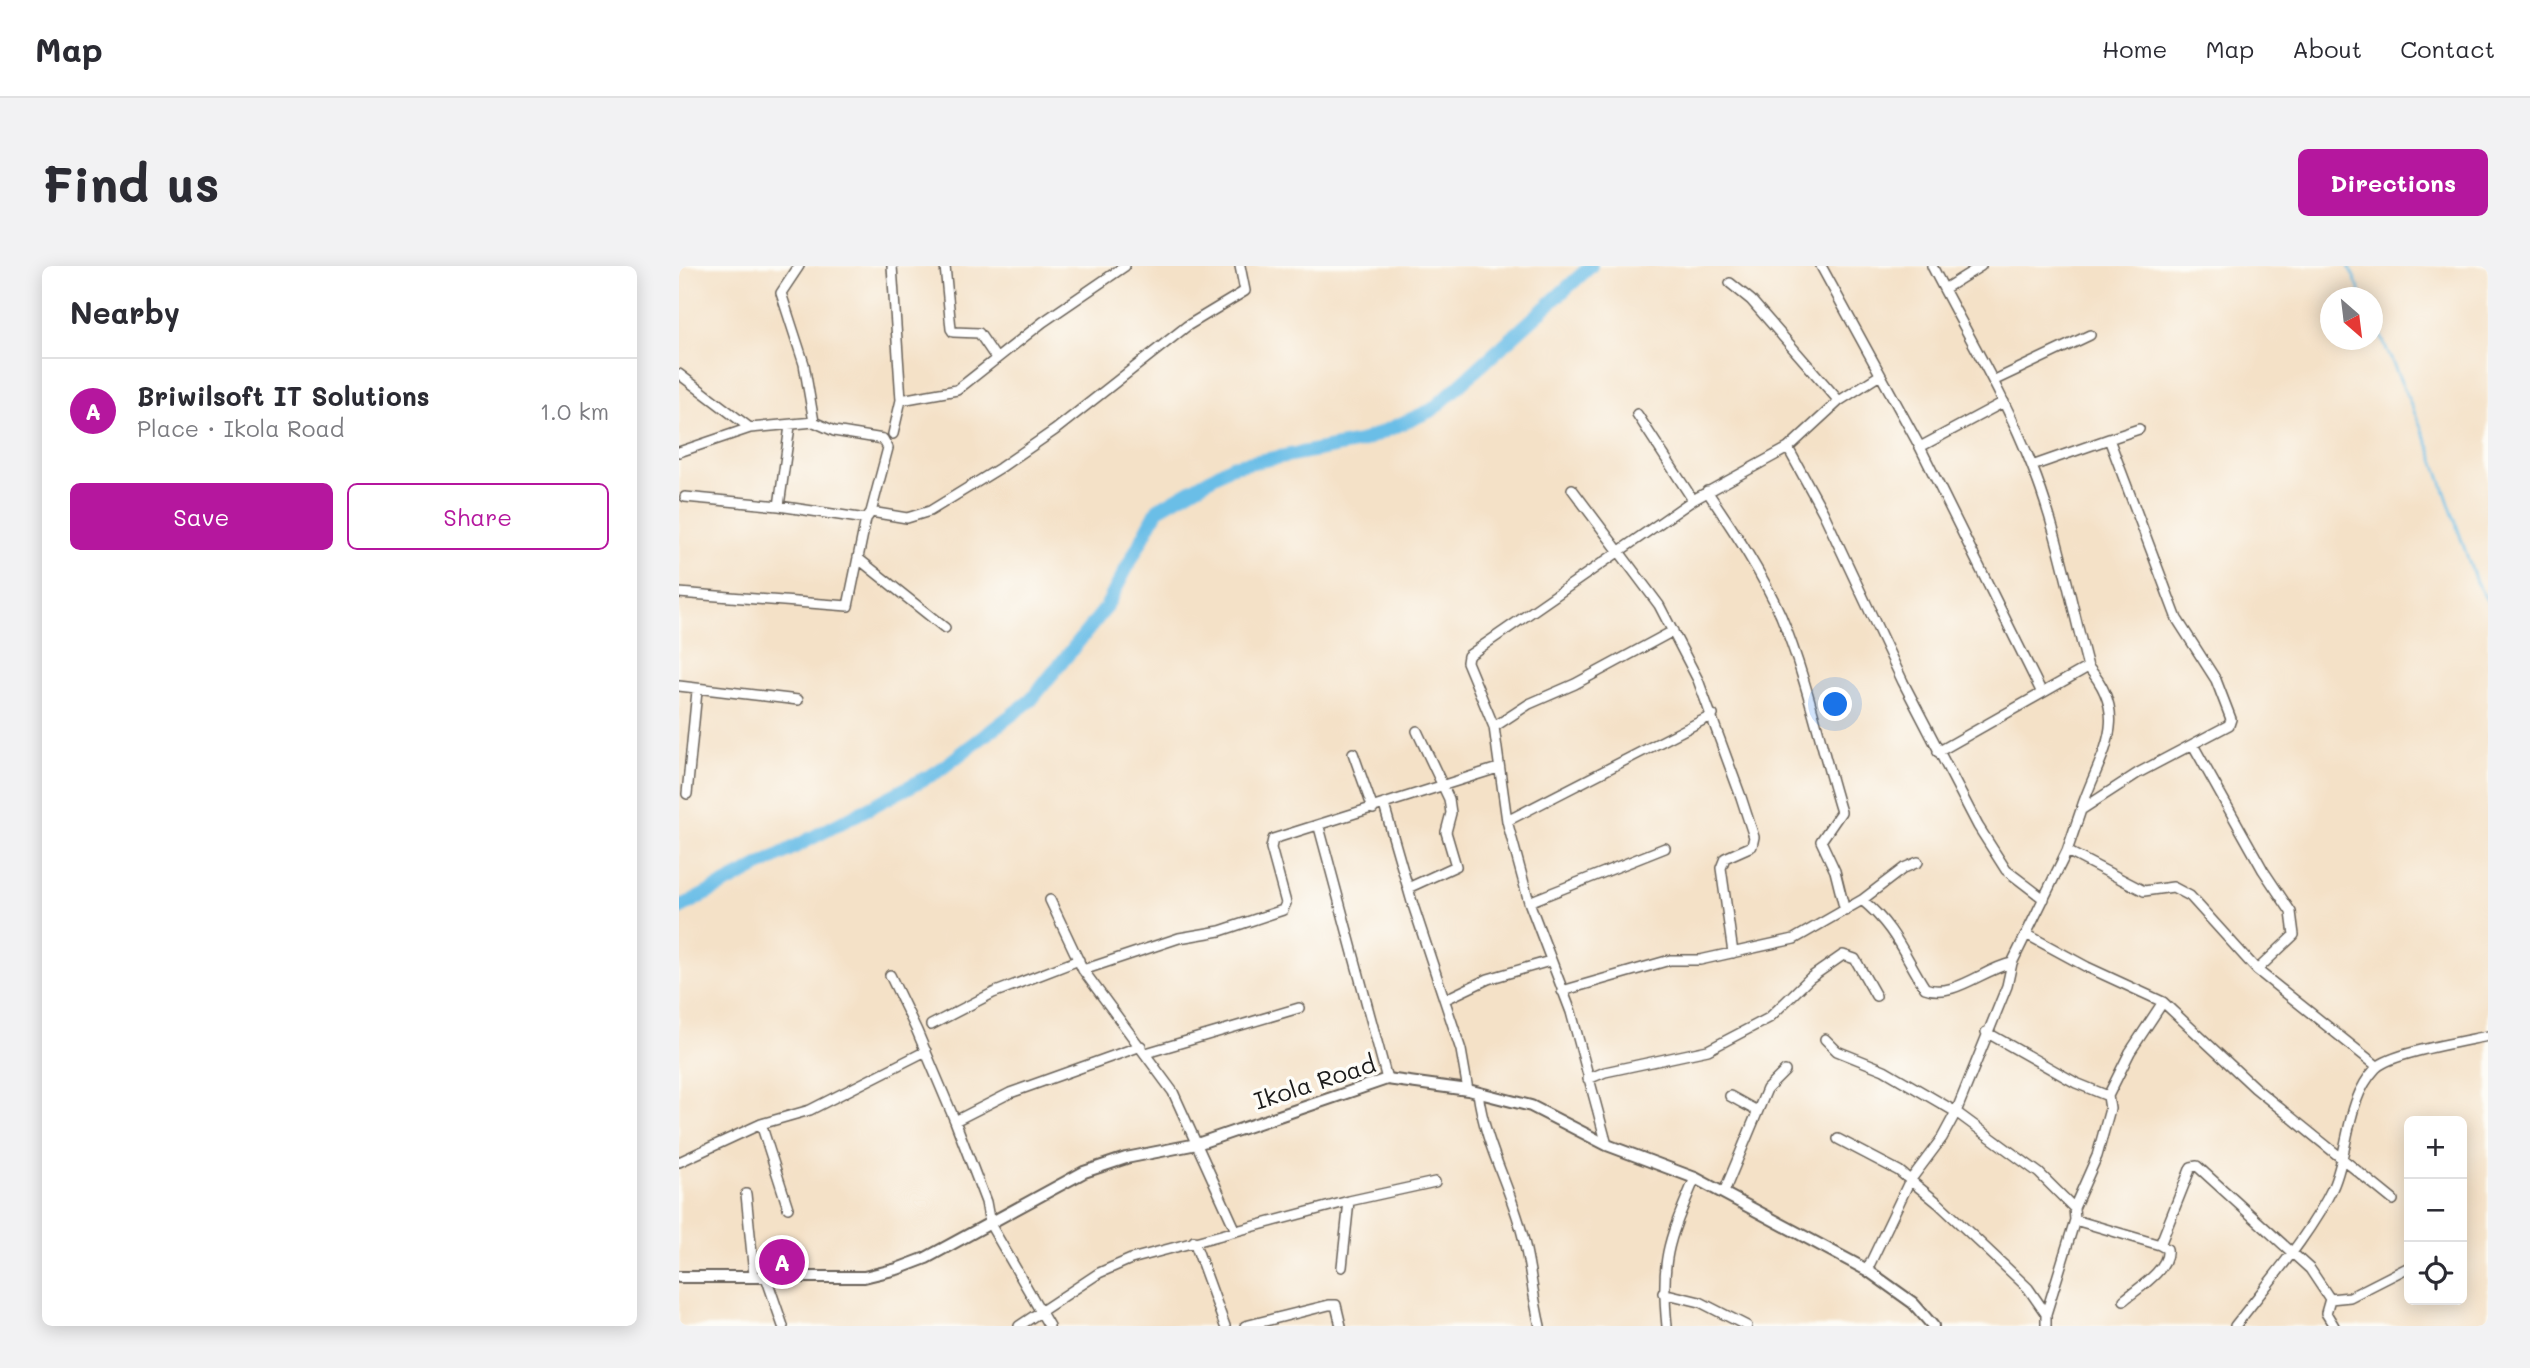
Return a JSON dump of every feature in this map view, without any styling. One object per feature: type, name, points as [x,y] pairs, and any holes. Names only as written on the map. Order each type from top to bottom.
[{"type":"street","points":[[799,266],[781,293],[803,364],[814,422]]},
{"type":"street","points":[[892,266],[901,400],[893,434]]},
{"type":"street","points":[[945,266],[951,329],[953,332],[979,333],[996,358]]},
{"type":"street","points":[[901,400],[957,390],[996,358],[1125,266]]},
{"type":"street","points":[[685,497],[868,516],[907,518],[930,510],[1000,468],[1055,430],[1187,326],[1245,291],[1240,266]]},
{"type":"street","points":[[1821,266],[1920,447],[2041,691]]},
{"type":"street","points":[[1867,1270],[1909,1182],[1942,1138],[1956,1112],[1986,1032],[2007,986],[2012,962],[2067,851],[2111,732],[2111,716],[2102,687],[2088,667],[2049,513],[2032,466],[1995,380],[1933,266]]},
{"type":"street","points":[[1944,289],[1981,266]]},
{"type":"street","points":[[1730,283],[1751,299],[1839,401]]},
{"type":"street","points":[[1995,380],[2090,335]]},
{"type":"street","points":[[679,374],[750,428]]},
{"type":"street","points":[[1607,1145],[1562,991],[1529,902],[1507,821],[1494,727],[1467,662],[1469,653],[1619,554],[1707,491],[1788,448],[1839,401],[1880,375]]},
{"type":"street","points":[[1920,447],[2004,402]]},
{"type":"street","points":[[1637,414],[1693,500]]},
{"type":"street","points":[[679,593],[846,607],[850,604],[868,516],[887,443],[883,439],[834,431],[814,422],[750,428],[681,449]]},
{"type":"street","points":[[779,506],[790,426]]},
{"type":"street","points":[[2032,466],[2139,429]]},
{"type":"street","points":[[2081,810],[2138,773],[2229,725],[2229,713],[2216,680],[2177,619],[2109,439]]},
{"type":"street","points":[[1788,448],[1823,512],[1938,752],[1978,826],[2007,870],[2044,899]]},
{"type":"street","points":[[1572,489],[1659,605],[1713,715],[1754,837],[1752,846],[1725,858],[1721,868],[1733,953]]},
{"type":"street","points":[[1707,491],[1751,556],[1780,616],[1803,679],[1841,812],[1821,841],[1835,871],[1845,911]]},
{"type":"street","points":[[860,560],[945,628]]},
{"type":"street","points":[[1494,727],[1529,704],[1575,684],[1673,631]]},
{"type":"street","points":[[1938,752],[2041,691],[2088,667]]},
{"type":"street","points":[[679,686],[698,691],[798,700]]},
{"type":"street","points":[[687,794],[698,691]]},
{"type":"street","points":[[1507,821],[1713,715]]},
{"type":"street","points":[[1408,888],[1456,866],[1446,832],[1451,813],[1449,799],[1417,731]]},
{"type":"street","points":[[2193,745],[2263,870],[2291,912],[2294,935],[2257,970]]},
{"type":"street","points":[[1353,753],[1373,809]]},
{"type":"street","points":[[1083,970],[1179,938],[1220,931],[1283,909],[1286,903],[1270,841],[1498,768]]},
{"type":"street","points":[[1384,805],[1408,888],[1446,999],[1483,1129],[1505,1179],[1524,1240],[1541,1326]]},
{"type":"street","points":[[1318,827],[1387,1079]]},
{"type":"street","points":[[1529,902],[1665,848]]},
{"type":"street","points":[[2067,851],[2144,891],[2173,887],[2182,891],[2218,925],[2238,952],[2257,970],[2377,1066]]},
{"type":"street","points":[[1562,991],[1670,960],[1700,960],[1794,939],[1845,911],[1904,868],[1918,862]]},
{"type":"street","points":[[1050,900],[1083,970],[1112,1014],[1144,1050],[1173,1093],[1236,1231]]},
{"type":"street","points":[[1862,900],[1885,919],[1924,988],[1936,993],[1948,991],[1992,967],[2012,962]]},
{"type":"street","points":[[2026,934],[2087,967],[2163,1002],[2255,1088],[2393,1200]]},
{"type":"street","points":[[1588,1079],[1605,1072],[1708,1050],[1769,1018],[1810,978],[1843,955],[1855,959],[1876,996]]},
{"type":"street","points":[[931,1025],[993,993],[1079,960]]},
{"type":"street","points":[[1446,999],[1488,979],[1550,961]]},
{"type":"street","points":[[890,975],[955,1121],[986,1202],[990,1224],[1049,1326]]},
{"type":"street","points":[[2046,1326],[2046,1314],[2075,1220],[2074,1208],[2097,1156],[2110,1109],[2108,1096],[2130,1052],[2163,1002]]},
{"type":"street","points":[[955,1121],[1010,1093],[1144,1050],[1299,1008]]},
{"type":"street","points":[[1986,1032],[2076,1083],[2108,1096]]},
{"type":"street","points":[[2235,1326],[2292,1251],[2333,1187],[2354,1106],[2377,1066],[2422,1050],[2488,1037]]},
{"type":"street","points":[[1825,1039],[1837,1051],[1884,1070],[1956,1112],[2039,1173],[2074,1208]]},
{"type":"street","points":[[679,1162],[761,1124],[810,1110],[926,1051]]},
{"type":"street","points":[[1724,1192],[1767,1089],[1785,1070]]},
{"type":"street","name":"Ikola Road","points":[[679,1277],[864,1277],[897,1269],[990,1224],[1084,1172],[1126,1158],[1197,1144],[1387,1079],[1473,1092],[1531,1106],[1607,1145],[1695,1178],[1867,1270],[1913,1303],[1933,1326]]},
{"type":"street","points":[[1730,1096],[1757,1111]]},
{"type":"street","points":[[761,1124],[788,1208]]},
{"type":"street","points":[[1837,1139],[1885,1162],[1985,1245],[2028,1288],[2046,1314]]},
{"type":"street","points":[[2160,1245],[2193,1165],[2310,1269],[2330,1299],[2326,1313],[2334,1326]]},
{"type":"street","points":[[1667,1326],[1663,1293],[1668,1241],[1695,1178]]},
{"type":"street","points":[[1019,1326],[1041,1314],[1099,1273],[1131,1259],[1349,1201],[1435,1182]]},
{"type":"street","points":[[746,1194],[760,1276],[783,1326]]},
{"type":"street","points":[[1342,1267],[1349,1201]]},
{"type":"street","points":[[2075,1220],[2160,1245],[2167,1250],[2168,1256],[2163,1265],[2124,1300]]},
{"type":"street","points":[[1194,1241],[1225,1326]]},
{"type":"street","points":[[2330,1299],[2350,1297],[2404,1270]]},
{"type":"street","points":[[1663,1293],[1700,1302],[1747,1326]]},
{"type":"street","points":[[1245,1326],[1329,1305],[1336,1305],[1341,1326]]},
{"type":"waterway","points":[[679,908],[937,772],[1031,700],[1105,609],[1158,509],[1232,466],[1360,442],[1432,410],[1591,266]]},
{"type":"waterway","points":[[2349,266],[2358,287]]},
{"type":"waterway","points":[[2383,341],[2430,448],[2476,582],[2488,602]]},
{"type":"place","name":"Briwilsoft IT Solutions","points":[[782,1262]]}]
